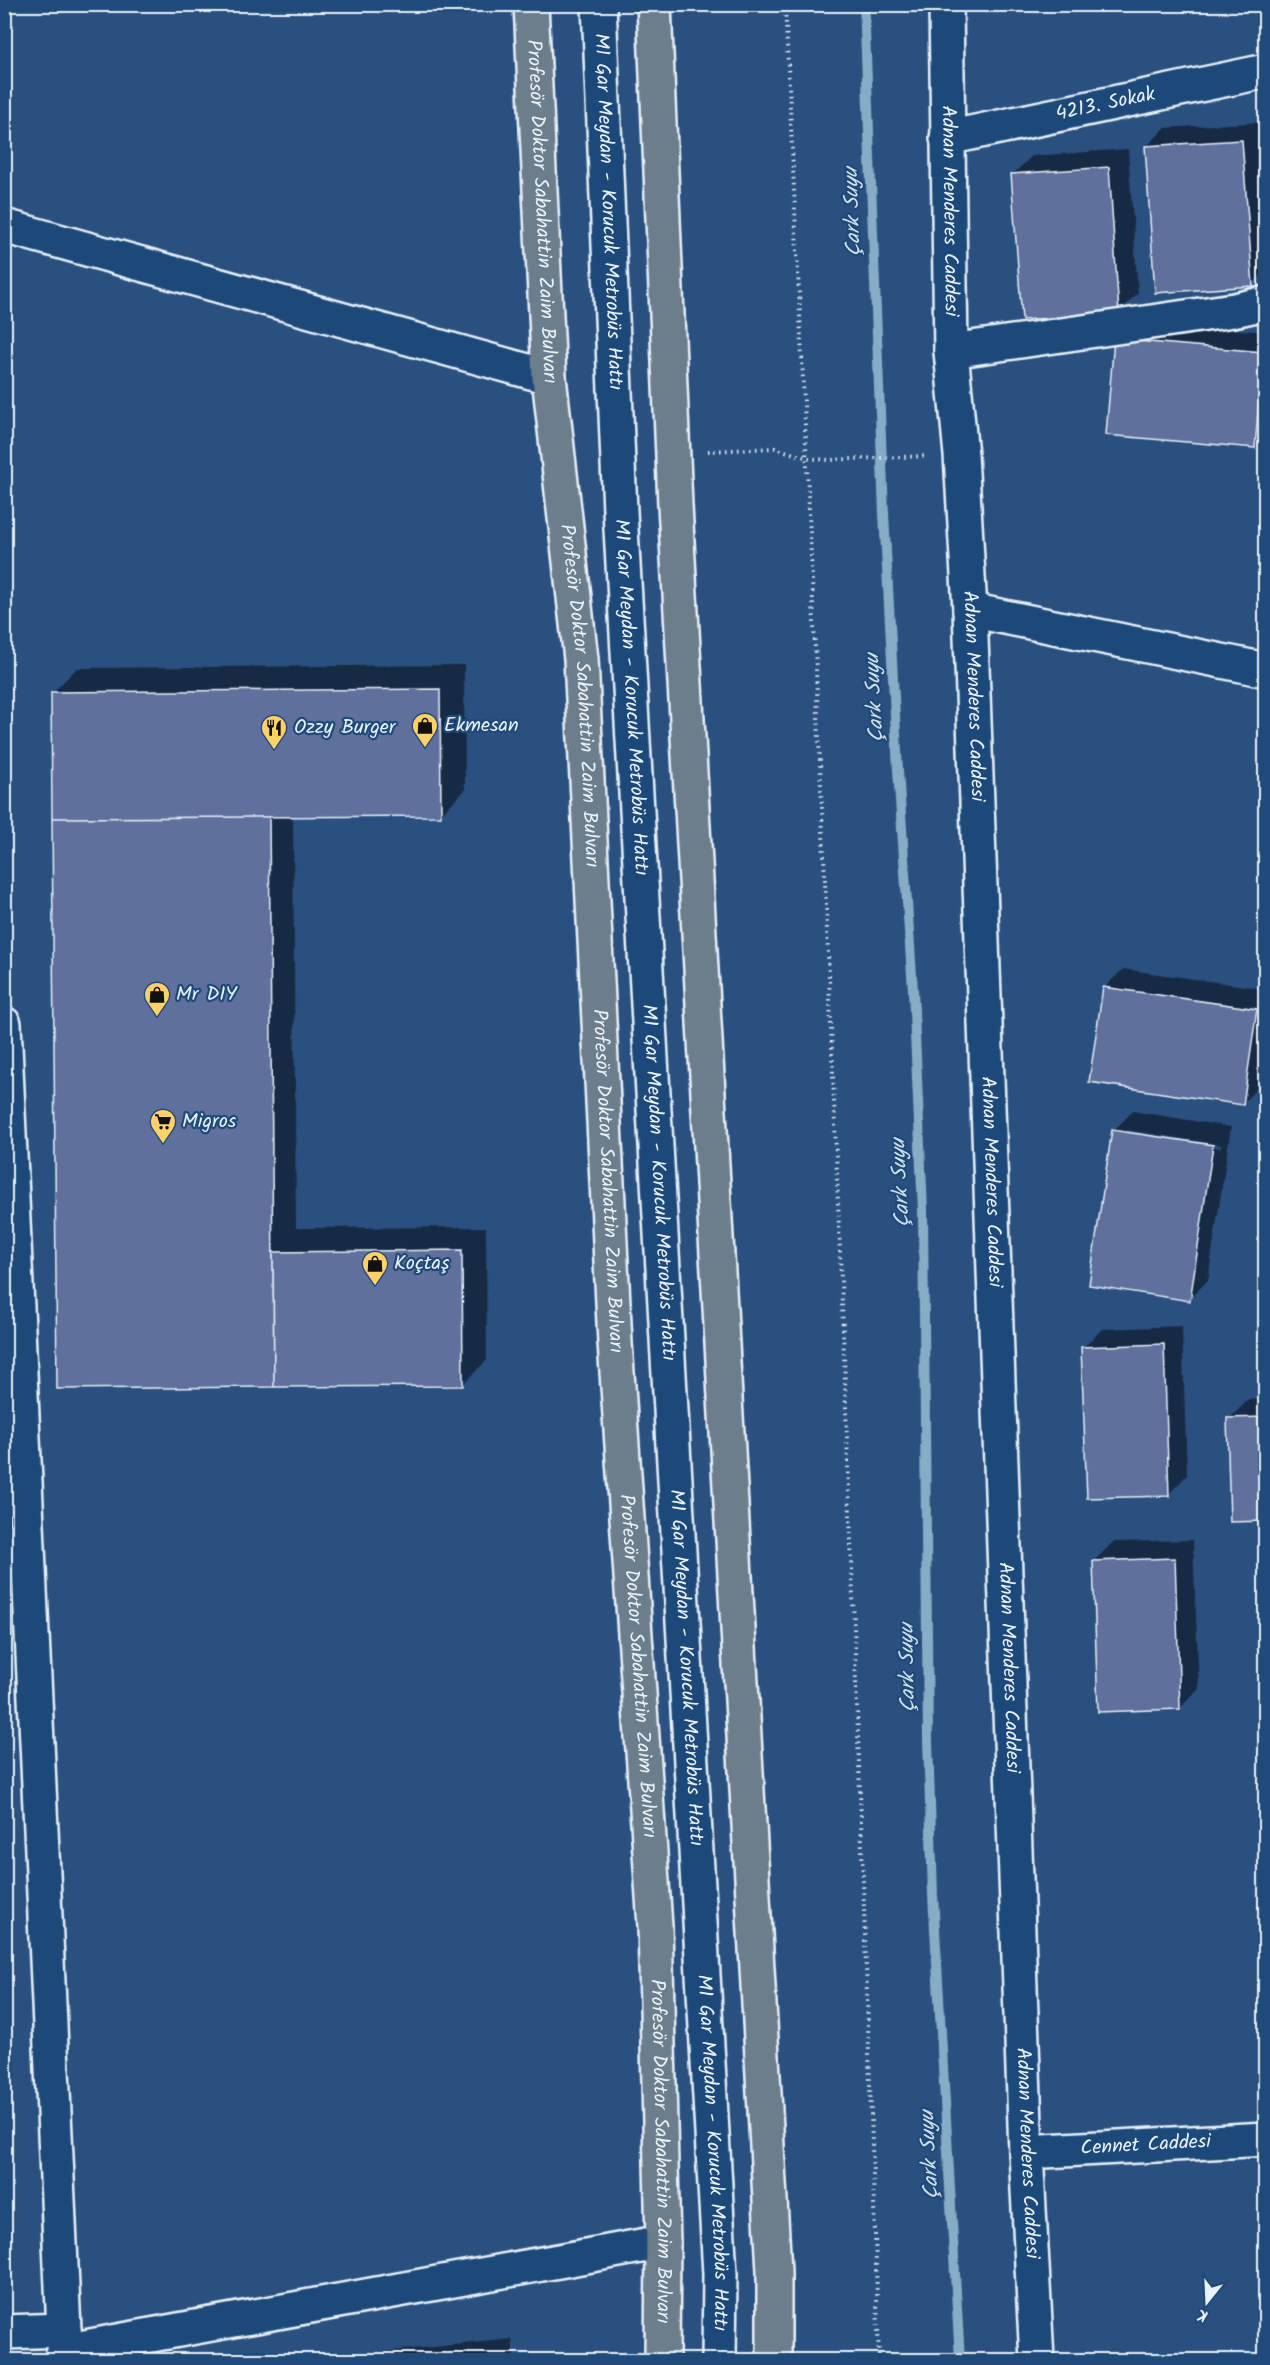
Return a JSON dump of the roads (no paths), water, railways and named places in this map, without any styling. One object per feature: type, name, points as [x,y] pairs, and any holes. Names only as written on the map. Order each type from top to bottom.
[{"type":"main road","name":"Profesör Doktor Sabahattin Zaim Bulvarı","points":[[531,4],[549,376],[581,658],[615,1342],[655,1926],[663,2242],[662,2361]]},
{"type":"main road","points":[[654,4],[675,505],[773,2259],[774,2361]]},
{"type":"street","name":"M1 Gar Meydan - Korucuk Metrobüs Hattı","points":[[599,4],[621,523],[720,2274],[719,2361]]},
{"type":"street","name":"Adnan Menderes Caddesi","points":[[946,4],[951,351],[961,455],[970,610],[1026,2152],[1037,2361]]},
{"type":"street","name":"4213. Sokak","points":[[947,138],[1266,71]]},
{"type":"street","points":[[4,226],[549,376]]},
{"type":"street","points":[[951,351],[1234,310],[1266,303]]},
{"type":"street","points":[[970,610],[1266,670]]},
{"type":"street","points":[[4,1024],[63,2347]]},
{"type":"street","name":"Cennet Caddesi","points":[[1026,2152],[1266,2139]]},
{"type":"street","points":[[4,2332],[63,2347],[663,2242]]},
{"type":"waterway","name":"Çark Suyu","points":[[864,4],[884,514],[913,990],[923,1211],[928,1741],[933,1895],[960,2360]]},
{"type":"place","name":"Ekmesan","points":[[425,749]]},
{"type":"place","name":"Ozzy Burger","points":[[274,751]]},
{"type":"place","name":"Mr DIY","points":[[157,1018]]},
{"type":"place","name":"Migros","points":[[163,1145]]},
{"type":"place","name":"Koçtaş","points":[[375,1287]]}]
